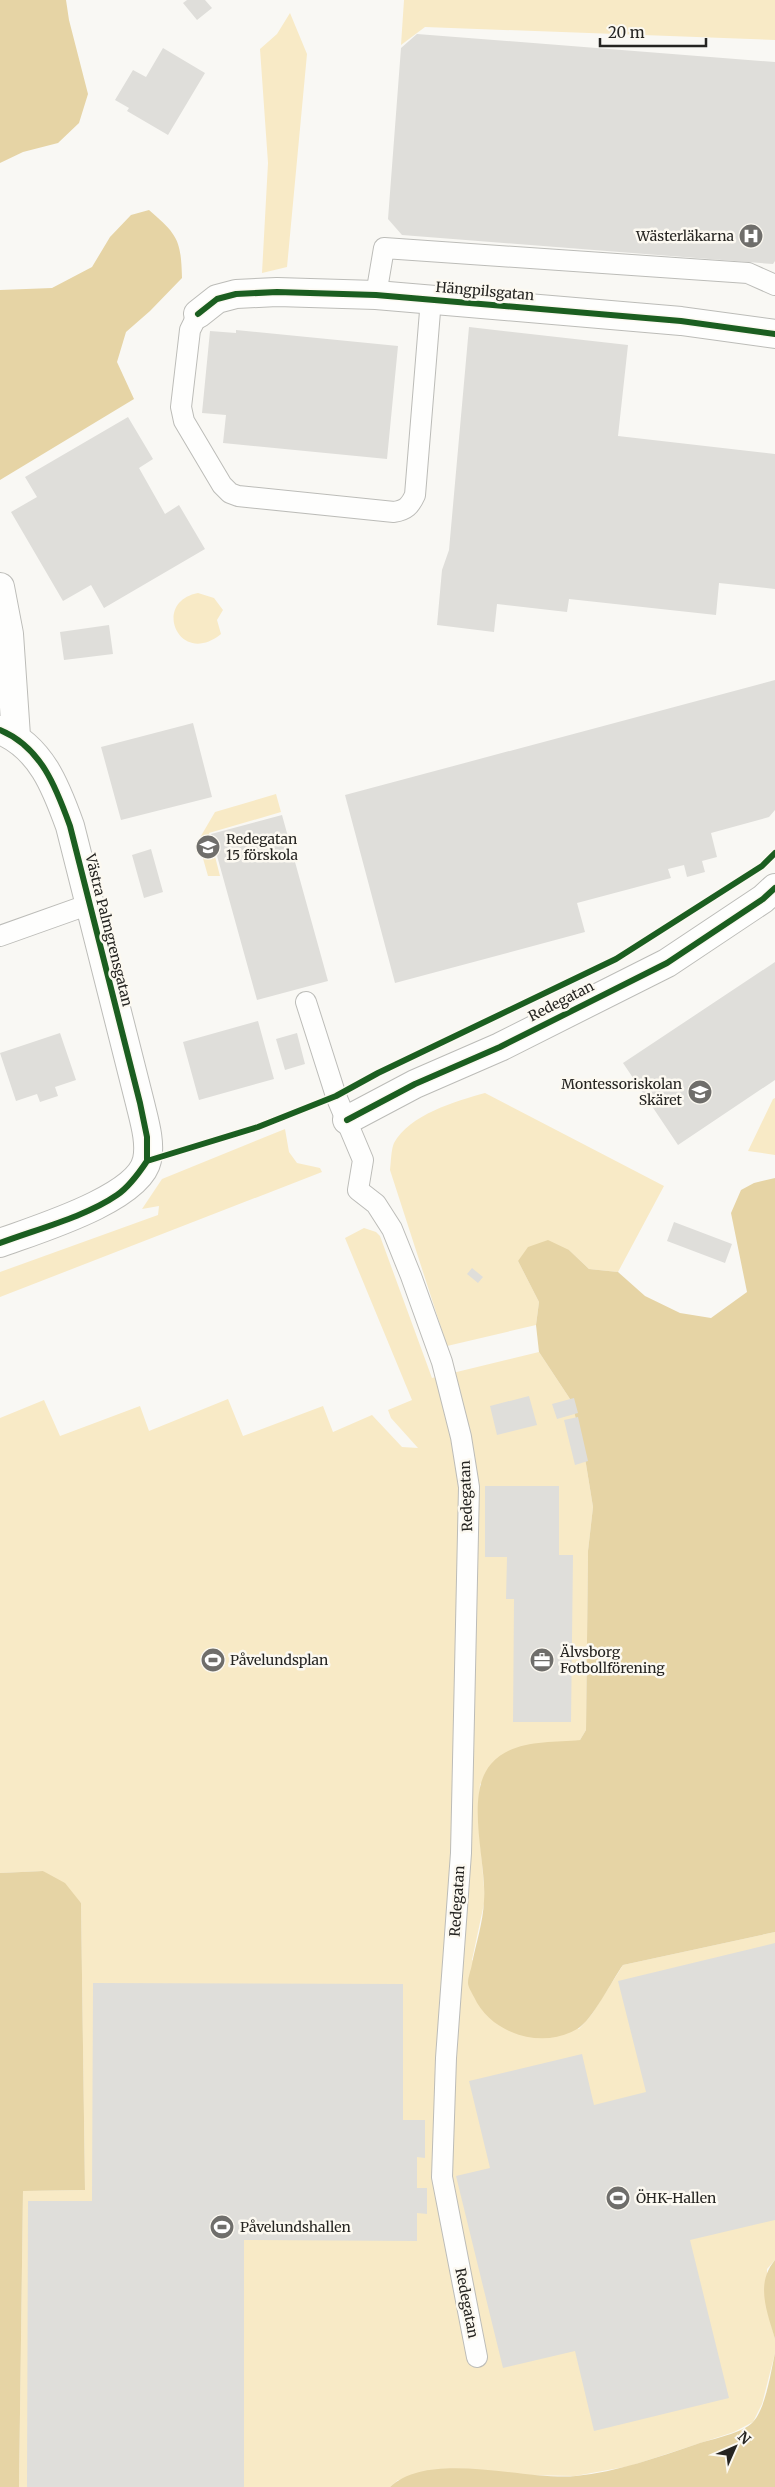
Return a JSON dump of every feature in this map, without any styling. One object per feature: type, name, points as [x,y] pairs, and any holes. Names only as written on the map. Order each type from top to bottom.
[{"type":"street","name":"Hängpilsgatan","points":[[198,314],[217,299],[236,294],[277,292],[376,295],[681,321],[775,334]]},
{"type":"street","name":"Västra Palmgrensgatan","points":[[0,587],[8,632],[8,733],[32,750],[56,788],[70,826],[147,1137],[147,1161],[138,1174],[118,1194],[95,1207],[0,1243]]},
{"type":"street","name":"Redegatan","points":[[347,1120],[415,1084],[500,1047],[666,963],[763,899],[775,888]]},
{"type":"lane","points":[[376,295],[384,248],[748,273],[775,285]]},
{"type":"lane","points":[[198,314],[190,330],[181,407],[184,421],[222,485],[238,496],[394,512],[403,511],[411,504],[415,495],[431,299]]},
{"type":"lane","points":[[0,936],[90,904]]},
{"type":"lane","points":[[306,1002],[336,1096],[347,1120]]},
{"type":"lane","name":"Redegatan","points":[[347,1120],[363,1160],[358,1190],[376,1204],[396,1237],[442,1362],[466,1461],[468,1497],[460,1853],[446,2058],[442,2177],[477,2357]]},
{"type":"shaded area","points":[[0,0],[66,0],[69,20],[88,94],[79,123],[58,143],[23,152],[0,163]]},
{"type":"shaded area","points":[[404,0],[775,0],[775,40],[425,27],[401,45]]},
{"type":"shaded area","points":[[290,13],[307,54],[287,267],[262,273],[268,163],[260,49],[277,34]]},
{"type":"shaded area","points":[[149,210],[172,232],[176,239],[179,246],[182,278],[150,311],[126,332],[117,362],[134,399],[0,480],[0,290],[52,288],[92,267],[110,237],[131,215]]},
{"type":"shaded area","points":[[198,593],[214,598],[223,610],[217,620],[221,634],[206,642],[193,643],[183,638],[176,630],[174,619],[176,608],[184,599]]},
{"type":"shaded area","points":[[276,794],[281,812],[209,833],[220,876],[208,876],[198,841],[215,812]]},
{"type":"shaded area","points":[[485,1093],[664,1186],[618,1272],[589,1269],[569,1250],[518,1261],[539,1302],[536,1325],[447,1346],[390,1170],[392,1153],[394,1143],[410,1124],[434,1110]]},
{"type":"shaded area","points":[[775,1098],[775,1155],[748,1151],[773,1099]]},
{"type":"shaded area","points":[[285,1129],[289,1152],[297,1163],[320,1168],[322,1172],[0,1297],[0,1272],[158,1215],[159,1206],[142,1209],[162,1179]]},
{"type":"shaded area","points":[[775,1178],[775,1932],[623,1965],[583,2025],[563,2035],[549,2038],[519,2035],[492,2021],[482,2010],[468,1985],[481,1925],[484,1901],[478,1811],[479,1793],[483,1777],[491,1764],[510,1750],[544,1742],[580,1740],[586,1730],[588,1551],[593,1507],[586,1464],[572,1402],[539,1352],[536,1325],[539,1302],[518,1261],[528,1247],[548,1240],[569,1250],[589,1269],[618,1272],[645,1296],[680,1313],[711,1318],[747,1292],[731,1213],[741,1190],[754,1183]]},
{"type":"shaded area","points":[[364,1228],[376,1232],[380,1236],[432,1378],[539,1352],[572,1402],[586,1464],[593,1507],[588,1551],[586,1730],[580,1740],[480,1784],[478,1815],[485,1899],[472,1960],[579,2029],[592,2014],[623,1965],[775,1932],[775,2260],[767,2269],[767,2309],[775,2339],[775,2353],[762,2404],[753,2422],[734,2432],[630,2466],[575,2476],[524,2475],[398,2480],[390,2487],[19,2487],[23,2191],[85,2190],[81,1903],[43,1871],[0,1873],[0,1418],[44,1400],[60,1436],[140,1406],[149,1431],[228,1399],[243,1436],[323,1406],[333,1432],[372,1415],[402,1447],[418,1448],[391,1418],[388,1410],[412,1400],[345,1238]]},
{"type":"shaded area","points":[[43,1871],[65,1883],[81,1903],[85,2190],[23,2191],[19,2487],[0,2487],[0,1873]]},
{"type":"shaded area","points":[[775,2260],[775,2339],[766,2308],[764,2288],[765,2279]]},
{"type":"shaded area","points":[[775,2353],[775,2487],[390,2487],[407,2476],[429,2470],[453,2468],[555,2476],[591,2474],[637,2463],[727,2435],[748,2426],[758,2416],[767,2389]]},
{"type":"building","points":[[187,0],[205,0],[212,8],[197,20],[183,3]]},
{"type":"building","points":[[417,34],[775,62],[775,261],[773,264],[402,235],[388,219],[401,48]]},
{"type":"building","points":[[163,48],[205,73],[168,135],[127,111],[129,108],[115,100],[133,70],[146,77]]},
{"type":"building","points":[[469,327],[628,345],[618,436],[775,454],[775,589],[719,583],[716,615],[569,599],[567,612],[497,604],[494,632],[437,625],[442,570],[449,550]]},
{"type":"building","points":[[236,330],[398,346],[387,459],[223,443],[226,415],[202,413],[210,331],[236,333]]},
{"type":"building","points":[[128,417],[153,459],[139,468],[165,514],[179,505],[205,549],[104,608],[91,585],[63,601],[11,512],[37,497],[25,477]]},
{"type":"building","points":[[109,625],[113,654],[64,660],[60,632]]},
{"type":"building","points":[[775,680],[775,810],[769,817],[711,833],[717,857],[702,861],[705,872],[687,877],[684,865],[668,869],[671,878],[577,903],[585,932],[395,983],[345,795]]},
{"type":"building","points":[[193,723],[212,797],[121,820],[101,747]]},
{"type":"building","points":[[282,815],[328,981],[257,1000],[211,834]]},
{"type":"building","points":[[151,849],[163,892],[144,898],[132,855]]},
{"type":"building","points":[[775,962],[775,1080],[678,1145],[623,1063]]},
{"type":"building","points":[[258,1021],[274,1079],[199,1100],[183,1042]]},
{"type":"building","points":[[60,1033],[76,1080],[55,1087],[58,1096],[40,1102],[37,1094],[16,1101],[0,1053]]},
{"type":"building","points":[[297,1033],[305,1064],[285,1070],[276,1039]]},
{"type":"building","points":[[674,1222],[732,1244],[725,1263],[667,1241]]},
{"type":"building","points":[[472,1268],[483,1277],[478,1283],[467,1274]]},
{"type":"building","points":[[529,1396],[537,1425],[497,1435],[490,1406]]},
{"type":"building","points":[[574,1398],[578,1413],[557,1419],[552,1404]]},
{"type":"building","points":[[578,1417],[588,1461],[575,1465],[564,1420]]},
{"type":"building","name":"Älvsborg Fotbollförening","points":[[485,1486],[559,1486],[559,1555],[573,1555],[571,1722],[513,1722],[514,1599],[506,1599],[507,1557],[485,1557]]},
{"type":"building","name":"ÖHK-Hallen","points":[[775,1943],[775,2220],[690,2240],[729,2398],[594,2431],[575,2351],[503,2368],[456,2176],[490,2168],[469,2081],[582,2054],[594,2105],[646,2092],[618,1981]]},
{"type":"building","name":"Påvelundshallen","points":[[93,1983],[403,1984],[403,2120],[425,2120],[425,2158],[417,2157],[417,2188],[427,2188],[427,2214],[417,2213],[417,2241],[244,2240],[244,2487],[27,2487],[28,2201],[92,2201]]},
{"type":"cycle path","points":[[198,314],[217,299],[236,294],[277,292],[376,295],[681,321],[775,334]]},
{"type":"cycle path","points":[[0,730],[14,737],[26,747],[45,770],[53,783],[70,826],[140,1103],[147,1137],[147,1161]]},
{"type":"cycle path","points":[[147,1161],[258,1127],[336,1096],[378,1073],[616,959],[762,866],[775,853]]},
{"type":"cycle path","points":[[347,1120],[415,1084],[500,1047],[667,963],[763,899],[775,888]]},
{"type":"cycle path","points":[[0,1243],[76,1216],[104,1203],[126,1188],[147,1161]]},
{"type":"place","name":"Wästerläkarna","points":[[751,236]]},
{"type":"place","name":"Redegatan 15 förskola","points":[[208,847]]},
{"type":"place","name":"Montessoriskolan Skäret","points":[[700,1092]]},
{"type":"place","name":"Påvelundsplan","points":[[213,1660]]},
{"type":"place","name":"Älvsborg Fotbollförening","points":[[542,1660]]},
{"type":"place","name":"ÖHK-Hallen","points":[[618,2198]]},
{"type":"place","name":"Påvelundshallen","points":[[222,2227]]}]
